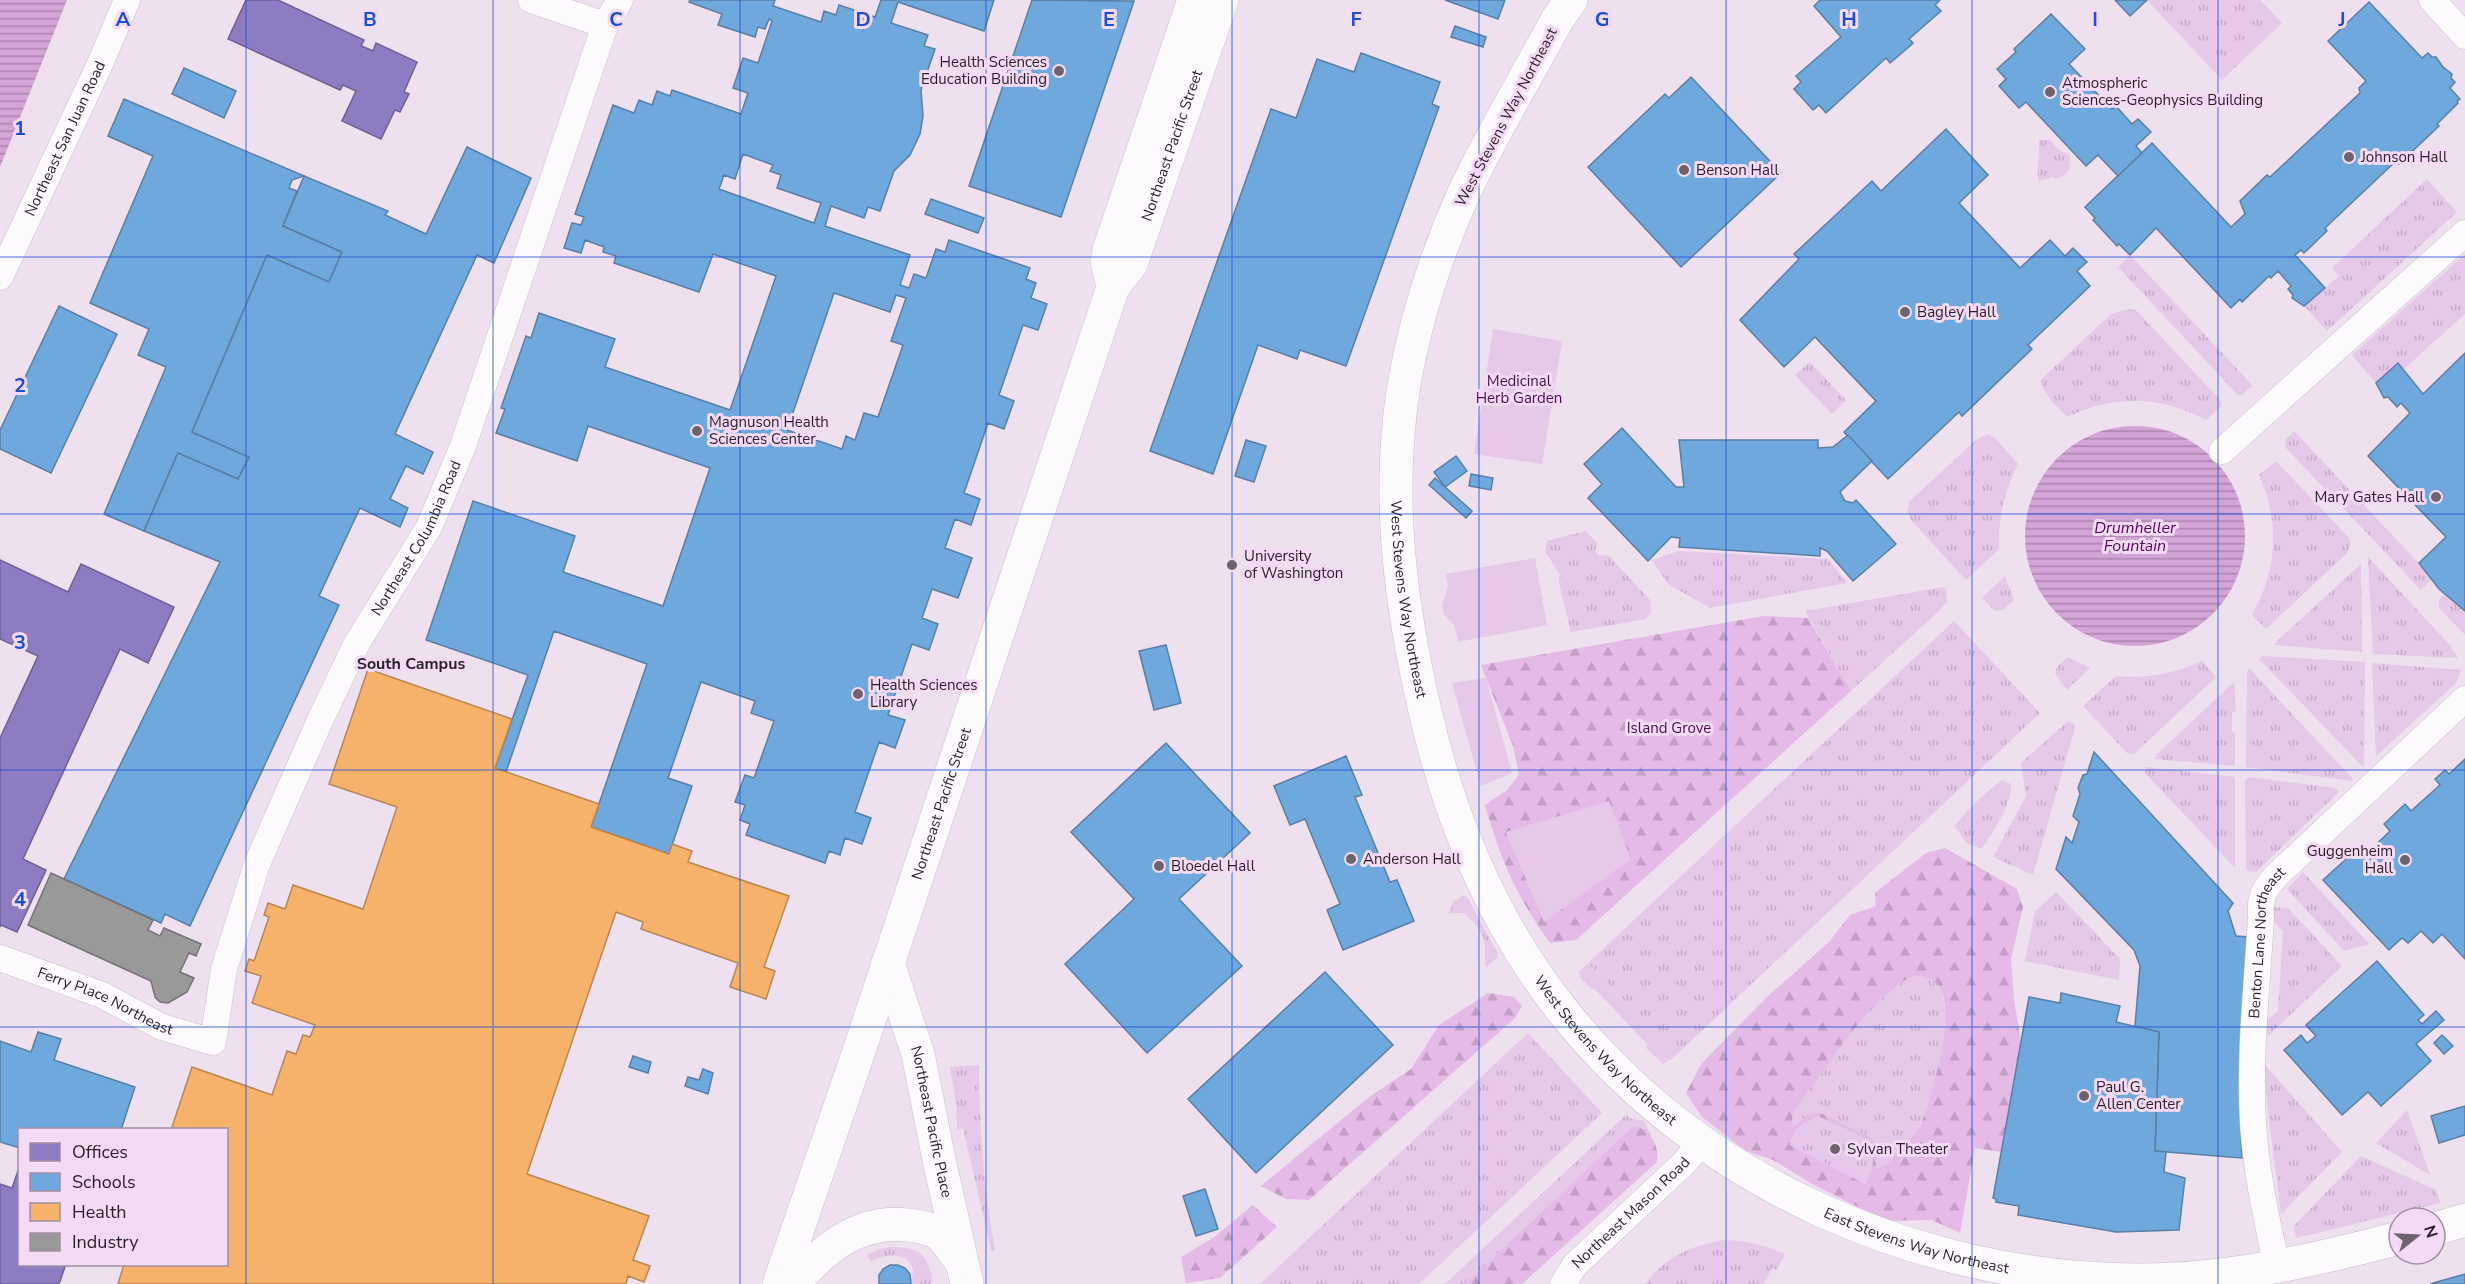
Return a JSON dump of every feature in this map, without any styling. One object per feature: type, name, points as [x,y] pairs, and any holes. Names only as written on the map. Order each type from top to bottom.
[{"type":"main road","name":"Northeast Pacific Street","points":[[1113,287],[1108,267],[1109,250],[1194,0]]},
{"type":"main road","name":"Northeast Pacific Street","points":[[779,1284],[1113,287],[1131,264],[1221,0]]},
{"type":"main road","name":"West Stevens Way Northeast","points":[[1571,0],[1557,20],[1464,193],[1421,310],[1411,348],[1399,425],[1396,519],[1400,575],[1417,675],[1436,754],[1457,820],[1475,865],[1497,909],[1539,977],[1579,1031],[1629,1081],[1701,1143]]},
{"type":"main road","name":"Northeast Pacific Place","points":[[888,963],[918,1054],[964,1272]]},
{"type":"main road","name":"East Stevens Way Northeast","points":[[1701,1143],[1761,1179],[1818,1209],[1882,1235],[1965,1260],[2060,1276],[2140,1280],[2193,1278],[2277,1268],[2387,1241]]},
{"type":"main road","points":[[2447,1225],[2465,1220]]},
{"type":"main road","points":[[793,1284],[806,1269],[839,1240],[847,1235],[883,1224],[914,1226],[937,1232],[964,1272]]},
{"type":"street","name":"Northeast San Juan Road","points":[[0,277],[100,64],[127,0]]},
{"type":"street","points":[[531,0],[605,24]]},
{"type":"street","points":[[595,0],[605,24]]},
{"type":"street","name":"Northeast Columbia Road","points":[[213,1042],[222,977],[257,864],[306,751],[357,643],[429,527],[463,446],[605,24],[620,0]]},
{"type":"street","points":[[2432,0],[2465,36]]},
{"type":"street","points":[[2222,451],[2465,233]]},
{"type":"street","name":"Benton Lane Northeast","points":[[2277,1268],[2259,1186],[2253,1123],[2252,1092],[2261,918],[2259,903],[2264,892],[2279,873],[2465,699]]},
{"type":"street","name":"Ferry Place Northeast","points":[[0,958],[102,995],[162,1027],[213,1042]]},
{"type":"street","name":"Northeast Mason Road","points":[[1563,1284],[1575,1264],[1684,1163],[1701,1143]]},
{"type":"green space","points":[[2147,0],[2260,0],[2282,23],[2222,80]]},
{"type":"green space","points":[[2039,140],[2050,140],[2057,149],[2070,155],[2067,173],[2056,179],[2052,177],[2039,181]]},
{"type":"green space","points":[[2427,179],[2457,212],[2327,331],[2304,306],[2339,276],[2332,268]]},
{"type":"green space","points":[[2465,254],[2465,314],[2403,370],[2398,363],[2376,383],[2352,355]]},
{"type":"green space","points":[[2130,255],[2253,386],[2241,395],[2236,393],[2118,267]]},
{"type":"green space","points":[[2130,309],[2136,310],[2221,401],[2221,406],[2206,420],[2171,406],[2137,401],[2102,405],[2067,417],[2048,396],[2041,380],[2111,314]]},
{"type":"green space","name":"Medicinal Herb Garden","points":[[1493,329],[1562,341],[1542,464],[1474,454]]},
{"type":"green space","points":[[1810,362],[1846,400],[1832,414],[1795,375]]},
{"type":"green space","points":[[2294,431],[2428,573],[2426,575],[2431,580],[2421,590],[2286,448],[2285,440]]},
{"type":"green space","points":[[1988,434],[1994,437],[2018,464],[2003,505],[1999,549],[1966,580],[1911,520],[1907,510],[1910,501],[1977,439]]},
{"type":"green space","points":[[2276,461],[2348,537],[2351,544],[2347,553],[2266,629],[2252,615],[2267,580],[2273,546],[2270,511],[2259,475]]},
{"type":"green space","points":[[1586,531],[1597,543],[1595,551],[1598,555],[1609,556],[1650,600],[1651,611],[1646,619],[1571,632],[1559,583],[1560,574],[1545,552],[1547,541]]},
{"type":"green space","points":[[1679,551],[1828,559],[1847,583],[1710,608],[1668,584],[1652,560]]},
{"type":"green space","points":[[2368,557],[2448,643],[2458,658],[2373,654]]},
{"type":"green space","points":[[1535,558],[1547,625],[1458,642],[1455,627],[1444,614],[1442,605],[1448,587],[1446,574]]},
{"type":"green space","points":[[2361,564],[2362,652],[2275,645],[2275,643]]},
{"type":"green space","points":[[2005,576],[2014,600],[2003,610],[1995,611],[1982,598]]},
{"type":"green space","points":[[1943,587],[1946,590],[1947,601],[1939,611],[1851,691],[1805,611]]},
{"type":"green space","points":[[2444,594],[2465,612],[2465,635],[2439,608],[2439,599]]},
{"type":"green space","name":"Island Grove","points":[[1764,616],[1808,618],[1851,691],[1576,940],[1550,943],[1511,877],[1485,805],[1507,790],[1519,775],[1513,746],[1481,665]]},
{"type":"green space","points":[[1954,621],[2040,713],[1675,1056],[1588,963]]},
{"type":"green space","points":[[2262,656],[2365,662],[2364,768],[2259,659]]},
{"type":"green space","points":[[2068,657],[2090,668],[2067,690],[2055,673],[2057,667]]},
{"type":"green space","points":[[2202,661],[2216,677],[2134,754],[2127,753],[2083,706],[2116,676],[2138,677],[2160,674]]},
{"type":"green space","points":[[2372,663],[2461,670],[2456,683],[2376,756]]},
{"type":"green space","points":[[2249,668],[2353,779],[2352,781],[2246,767],[2247,673]]},
{"type":"green space","points":[[1486,678],[1512,773],[1481,786],[1452,683]]},
{"type":"green space","points":[[2234,682],[2236,711],[2232,712],[2232,732],[2235,733],[2235,766],[2155,759],[2156,755]]},
{"type":"green space","points":[[2068,721],[2074,724],[2075,728],[2033,875],[1993,857],[2026,796],[2021,763]]},
{"type":"green space","points":[[2146,767],[2235,777],[2235,868],[2145,773]]},
{"type":"green space","points":[[2248,777],[2335,788],[2339,792],[2256,872],[2248,871],[2246,868],[2245,781]]},
{"type":"green space","points":[[2002,780],[2011,784],[2008,801],[2001,818],[1981,849],[1968,844],[1954,826],[1977,801]]},
{"type":"green space","points":[[1609,801],[1631,859],[1544,922],[1506,832]]},
{"type":"green space","points":[[1945,848],[2017,889],[2023,907],[2011,959],[2014,1000],[2021,1041],[2001,1152],[1975,1148],[1960,1233],[1932,1220],[1886,1221],[1812,1184],[1773,1160],[1746,1151],[1702,1117],[1686,1093],[1702,1063],[1767,997],[1829,942],[1850,915],[1876,906],[1875,893],[1926,853]],"holes":[[[1913,976],[1933,980],[1942,993],[1945,1009],[1942,1050],[1919,1128],[1888,1163],[1876,1168],[1877,1149],[1872,1138],[1819,1112],[1806,1116],[1793,1128],[1792,1115],[1863,1019],[1896,987]],[[1818,1116],[1869,1140],[1873,1162],[1865,1184],[1790,1145],[1800,1127]]]},
{"type":"green space","points":[[2303,872],[2369,944],[2344,951],[2287,889]]},
{"type":"green space","points":[[2056,892],[2120,959],[2119,980],[2025,961],[2035,912]]},
{"type":"green space","points":[[1463,896],[1467,897],[1497,952],[1497,958],[1486,967],[1485,942],[1478,928],[1464,913],[1449,913],[1454,901]]},
{"type":"green space","points":[[2272,907],[2288,908],[2342,966],[2269,1035],[2264,1035],[2265,1022],[2278,1011],[2283,932],[2271,918]]},
{"type":"green space","points":[[1588,963],[1675,1056],[1663,1064],[1646,1048],[1648,1045],[1595,989],[1593,990],[1580,977],[1579,972]]},
{"type":"green space","points":[[1913,976],[1933,980],[1942,993],[1945,1009],[1944,1029],[1937,1073],[1918,1128],[1892,1160],[1875,1168],[1877,1149],[1872,1138],[1819,1112],[1806,1116],[1793,1129],[1792,1115],[1863,1019],[1896,987]]},
{"type":"green space","points":[[1488,993],[1514,997],[1522,1006],[1515,1018],[1309,1200],[1286,1199],[1261,1186],[1369,1097],[1411,1069],[1439,1025]]},
{"type":"green space","points":[[1528,1033],[1602,1113],[1419,1284],[1260,1284]]},
{"type":"green space","points":[[979,1065],[983,1158],[995,1251],[991,1250],[963,1128],[957,1130],[956,1102],[950,1067]]},
{"type":"green space","points":[[2265,1065],[2342,1152],[2281,1214],[2266,1094]]},
{"type":"green space","points":[[2407,1110],[2430,1175],[2376,1143]]},
{"type":"green space","points":[[1626,1115],[1629,1118],[1644,1121],[1652,1138],[1648,1132],[1632,1127],[1465,1284],[1445,1284]]},
{"type":"green space","name":"Sylvan Theater","points":[[1818,1116],[1869,1140],[1873,1162],[1865,1184],[1790,1145],[1800,1127]]},
{"type":"green space","points":[[1632,1127],[1649,1134],[1657,1150],[1657,1162],[1522,1284],[1465,1284]]},
{"type":"green space","points":[[2361,1156],[2436,1190],[2440,1203],[2428,1206],[2387,1206],[2387,1216],[2296,1238],[2294,1226]]},
{"type":"green space","points":[[1253,1205],[1277,1227],[1220,1278],[1186,1283],[1181,1257],[1213,1238]]},
{"type":"green space","points":[[1725,1240],[1756,1244],[1785,1254],[1777,1270],[1772,1268],[1764,1284],[1645,1284],[1661,1266],[1680,1254],[1701,1245]]},
{"type":"green space","points":[[891,1247],[910,1249],[924,1257],[932,1276],[931,1284],[911,1284],[913,1270],[906,1259],[895,1255],[871,1262],[867,1255],[879,1249]]},
{"type":"water","points":[[0,0],[67,0],[0,167]]},
{"type":"water","name":"Drumheller Fountain","points":[[2135,426],[2156,428],[2187,439],[2213,458],[2232,484],[2243,515],[2245,536],[2243,557],[2232,588],[2213,614],[2187,633],[2156,644],[2135,646],[2114,644],[2083,633],[2057,614],[2038,588],[2027,557],[2025,536],[2027,515],[2038,484],[2057,458],[2083,439],[2114,428]]},
{"type":"building: Offices","points":[[246,0],[278,0],[364,40],[361,46],[373,51],[376,43],[417,62],[404,92],[409,94],[400,112],[395,110],[381,139],[342,121],[356,91],[343,85],[340,90],[228,39]]},
{"type":"building: Offices","points":[[0,560],[68,592],[81,564],[174,607],[148,663],[120,649],[23,859],[46,870],[17,932],[1,925],[0,927],[0,738],[38,656],[0,639]]},
{"type":"building: Offices","points":[[18,1171],[18,1266],[65,1266],[59,1284],[0,1284],[0,1184],[12,1188]]},
{"type":"building: Schools","name":"Magnuson Health Sciences Center","points":[[690,0],[775,0],[773,6],[821,22],[824,11],[836,15],[839,5],[875,17],[881,0],[994,0],[984,31],[898,2],[891,23],[928,35],[924,46],[935,49],[921,90],[923,116],[920,134],[910,155],[894,171],[880,211],[868,207],[864,218],[831,206],[825,226],[910,255],[900,285],[909,288],[914,274],[926,278],[936,249],[945,252],[949,240],[1030,268],[1026,279],[1036,283],[1031,298],[1047,304],[1038,330],[1023,325],[999,395],[1014,401],[1004,429],[988,423],[964,493],[980,499],[971,525],[955,519],[945,548],[972,558],[958,598],[932,589],[922,618],[938,624],[929,650],[912,644],[888,715],[905,720],[895,748],[879,742],[855,812],[871,818],[862,844],[845,838],[840,855],[829,851],[825,863],[746,835],[750,824],[740,820],[745,805],[735,802],[745,775],[754,778],[774,721],[751,713],[755,701],[701,682],[668,778],[692,786],[669,854],[591,827],[647,664],[554,631],[506,772],[495,768],[528,675],[426,640],[473,501],[575,536],[563,572],[663,606],[710,468],[588,426],[577,461],[496,433],[505,409],[501,408],[526,336],[531,338],[539,313],[615,339],[605,367],[730,410],[776,276],[713,254],[699,292],[614,263],[616,256],[603,252],[604,247],[585,240],[581,253],[564,248],[572,223],[581,225],[584,217],[575,214],[613,105],[634,113],[639,100],[652,105],[657,91],[670,96],[672,90],[741,114],[748,93],[733,88],[743,58],[758,63],[772,21],[769,19],[765,29],[758,27],[755,37],[718,25],[722,14],[689,2]],"holes":[[[743,154],[773,165],[770,171],[781,175],[777,188],[821,203],[814,223],[719,189],[724,175],[735,179]],[[834,293],[890,312],[896,295],[906,298],[891,341],[903,345],[878,417],[864,413],[855,440],[846,436],[842,449],[787,430]]]},
{"type":"building: Schools","name":"Health Sciences Education Building","points":[[1032,0],[1134,1],[1061,217],[969,186]]},
{"type":"building: Schools","points":[[1445,0],[1505,0],[1498,19]]},
{"type":"building: Schools","points":[[1820,0],[1940,0],[1935,5],[1941,11],[1909,39],[1913,43],[1910,46],[1890,63],[1886,58],[1826,113],[1819,105],[1813,110],[1794,89],[1801,82],[1796,76],[1841,37],[1814,6]]},
{"type":"building: Schools","points":[[2115,0],[2147,0],[2130,16]]},
{"type":"building: Schools","name":"Johnson Hall","points":[[2369,2],[2422,58],[2428,53],[2436,57],[2452,74],[2451,78],[2455,82],[2450,88],[2460,99],[2437,124],[2439,126],[2399,164],[2396,161],[2325,228],[2327,231],[2304,253],[2301,250],[2295,255],[2325,288],[2304,306],[2292,298],[2293,295],[2288,289],[2291,286],[2278,271],[2271,278],[2269,276],[2242,302],[2240,299],[2231,308],[2156,228],[2130,255],[2119,244],[2117,246],[2093,220],[2095,218],[2085,207],[2152,143],[2231,227],[2245,214],[2240,201],[2267,175],[2270,177],[2360,93],[2359,88],[2366,81],[2328,41]]},
{"type":"building: Schools","name":"Atmospheric Sciences-Geophysics Building","points":[[2051,14],[2085,49],[2069,64],[2112,109],[2116,106],[2132,124],[2138,119],[2151,132],[2136,146],[2142,153],[2118,176],[2098,155],[2086,166],[2026,102],[2019,108],[1999,86],[2006,79],[1997,69],[2016,52],[2014,49]]},
{"type":"building: Schools","points":[[1455,26],[1486,37],[1483,47],[1451,37]]},
{"type":"building: Schools","points":[[1361,53],[1440,82],[1432,104],[1439,107],[1346,366],[1300,350],[1297,359],[1258,345],[1213,474],[1150,451],[1271,109],[1296,118],[1317,59],[1354,72]]},
{"type":"building: Schools","points":[[184,68],[236,91],[224,118],[172,94]]},
{"type":"building: Schools","name":"Benson Hall","points":[[1691,77],[1781,173],[1681,267],[1588,167],[1665,94],[1669,98]]},
{"type":"building: Schools","points":[[124,99],[304,176],[292,180],[289,188],[297,191],[283,226],[342,252],[329,282],[267,255],[192,432],[249,457],[238,479],[178,453],[144,531],[104,514],[166,367],[138,355],[149,329],[90,303],[153,156],[108,136]]},
{"type":"building: Schools","name":"Bagley Hall","points":[[1946,129],[1988,175],[1959,203],[2020,268],[2050,240],[2065,256],[2073,248],[2087,262],[2077,271],[2090,286],[2028,345],[2032,349],[1962,416],[1959,412],[1888,479],[1844,432],[1876,401],[1815,337],[1784,367],[1740,320],[1799,259],[1794,254],[1872,181],[1881,191]]},
{"type":"building: Schools","points":[[467,147],[531,178],[494,263],[477,255],[395,434],[433,452],[423,474],[406,466],[390,499],[408,508],[400,527],[360,508],[319,596],[339,605],[190,926],[165,914],[161,923],[64,879],[220,562],[144,531],[178,453],[238,479],[249,457],[192,432],[267,255],[329,282],[342,252],[283,226],[304,176],[388,211],[385,215],[426,234]]},
{"type":"building: Schools","points":[[931,199],[984,218],[978,233],[925,214]]},
{"type":"building: Schools","points":[[59,306],[117,334],[51,473],[0,449],[0,430]]},
{"type":"building: Schools","name":"Mary Gates Hall","points":[[2465,353],[2465,611],[2439,589],[2419,563],[2446,537],[2368,456],[2410,413],[2401,403],[2397,407],[2388,397],[2384,398],[2376,383],[2398,363],[2423,394]]},
{"type":"building: Schools","points":[[1622,428],[1676,487],[1684,487],[1679,440],[1818,440],[1818,448],[1833,447],[1848,435],[1872,461],[1840,492],[1845,501],[1853,503],[1856,500],[1896,544],[1853,581],[1827,551],[1820,548],[1820,556],[1679,547],[1680,538],[1671,537],[1648,561],[1588,498],[1602,484],[1584,464]]},
{"type":"building: Schools","points":[[1246,440],[1266,446],[1254,482],[1235,476]]},
{"type":"building: Schools","points":[[1456,456],[1467,471],[1445,487],[1434,472]]},
{"type":"building: Schools","points":[[1471,474],[1493,478],[1491,490],[1469,486]]},
{"type":"building: Schools","points":[[1435,478],[1472,511],[1466,518],[1429,485]]},
{"type":"building: Schools","points":[[1166,645],[1181,703],[1154,710],[1139,651]]},
{"type":"building: Schools","name":"Bloedel Hall","points":[[1166,743],[1250,833],[1179,899],[1242,966],[1147,1053],[1065,964],[1134,899],[1071,832]]},
{"type":"building: Schools","points":[[2094,752],[2233,903],[2228,911],[2236,936],[2249,937],[2240,1100],[2242,1158],[2155,1151],[2159,1032],[2135,1026],[2140,966],[2134,950],[2056,869],[2066,837],[2072,843],[2079,822],[2073,816],[2080,794],[2078,788],[2083,775],[2087,774]]},
{"type":"building: Schools","name":"Anderson Hall","points":[[1346,756],[1362,795],[1355,797],[1390,882],[1397,880],[1414,921],[1343,950],[1327,910],[1340,904],[1305,819],[1290,825],[1274,786]]},
{"type":"building: Schools","name":"Guggenheim Hall","points":[[2465,759],[2465,959],[2442,934],[2433,943],[2421,931],[2408,943],[2402,938],[2389,950],[2323,880],[2358,848],[2365,855],[2390,831],[2384,824],[2405,804],[2411,811],[2440,785],[2435,779],[2445,770],[2449,774]]},
{"type":"building: Schools","points":[[2377,961],[2424,1015],[2418,1020],[2422,1024],[2436,1011],[2444,1020],[2416,1044],[2431,1061],[2381,1106],[2368,1092],[2342,1115],[2284,1050],[2301,1035],[2307,1043],[2316,1036],[2306,1025]]},
{"type":"building: Schools","points":[[1325,972],[1393,1045],[1256,1173],[1188,1099]]},
{"type":"building: Schools","name":"Paul G. Allen Center","points":[[2061,993],[2120,1006],[2116,1022],[2159,1032],[2155,1151],[2166,1152],[2164,1172],[2185,1178],[2179,1230],[2116,1232],[2018,1215],[2019,1206],[1996,1202],[1993,1198],[2029,997],[2060,1003]]},
{"type":"building: Schools","points":[[38,1032],[61,1039],[54,1060],[135,1087],[122,1128],[18,1128],[18,1147],[0,1142],[0,1041],[31,1052]]},
{"type":"building: Schools","points":[[2442,1035],[2453,1046],[2444,1054],[2434,1043]]},
{"type":"building: Schools","points":[[633,1056],[651,1062],[648,1073],[629,1067]]},
{"type":"building: Schools","points":[[703,1069],[713,1073],[708,1094],[685,1086],[688,1077],[699,1080]]},
{"type":"building: Schools","points":[[2465,1106],[2465,1135],[2439,1143],[2431,1116]]},
{"type":"building: Schools","points":[[1205,1189],[1218,1229],[1196,1236],[1183,1196]]},
{"type":"building: Schools","points":[[890,1265],[905,1268],[910,1274],[911,1284],[879,1284],[879,1275]]},
{"type":"building: Schools","points":[[2465,1274],[2465,1284],[2430,1284]]},
{"type":"building: Health","points":[[368,669],[512,719],[495,768],[599,804],[591,827],[669,854],[672,844],[692,851],[688,862],[789,896],[764,967],[775,971],[766,999],[730,987],[738,963],[641,929],[643,922],[616,912],[527,1174],[649,1216],[633,1260],[650,1266],[644,1282],[628,1276],[626,1284],[118,1284],[123,1266],[228,1266],[228,1128],[172,1128],[192,1067],[272,1095],[287,1051],[296,1054],[303,1035],[310,1037],[315,1025],[252,1003],[261,976],[245,971],[249,959],[254,961],[269,917],[264,915],[268,903],[285,909],[293,885],[363,909],[397,807],[329,784]]},
{"type":"building: Industry","points":[[51,873],[153,920],[148,930],[160,936],[164,928],[201,944],[196,956],[189,953],[180,972],[194,978],[187,992],[168,1003],[160,1002],[155,997],[151,981],[28,925]]},
{"type":"place","name":"Health Sciences Education Building","points":[[1059,71]]},
{"type":"place","name":"Atmospheric Sciences-Geophysics Building","points":[[2050,92]]},
{"type":"place","name":"Johnson Hall","points":[[2349,157]]},
{"type":"place","name":"Benson Hall","points":[[1684,170]]},
{"type":"place","name":"Bagley Hall","points":[[1905,312]]},
{"type":"place","name":"Magnuson Health Sciences Center","points":[[697,431]]},
{"type":"place","name":"Mary Gates Hall","points":[[2436,497]]},
{"type":"place","name":"University of Washington","points":[[1232,565]]},
{"type":"place","name":"Health Sciences Library","points":[[858,694]]},
{"type":"place","name":"Anderson Hall","points":[[1351,859]]},
{"type":"place","name":"Guggenheim Hall","points":[[2405,860]]},
{"type":"place","name":"Bloedel Hall","points":[[1159,866]]},
{"type":"place","name":"Paul G. Allen Center","points":[[2084,1096]]},
{"type":"place","name":"Sylvan Theater","points":[[1835,1149]]},
{"type":"district","name":"South Campus","points":[[411,663]]}]
